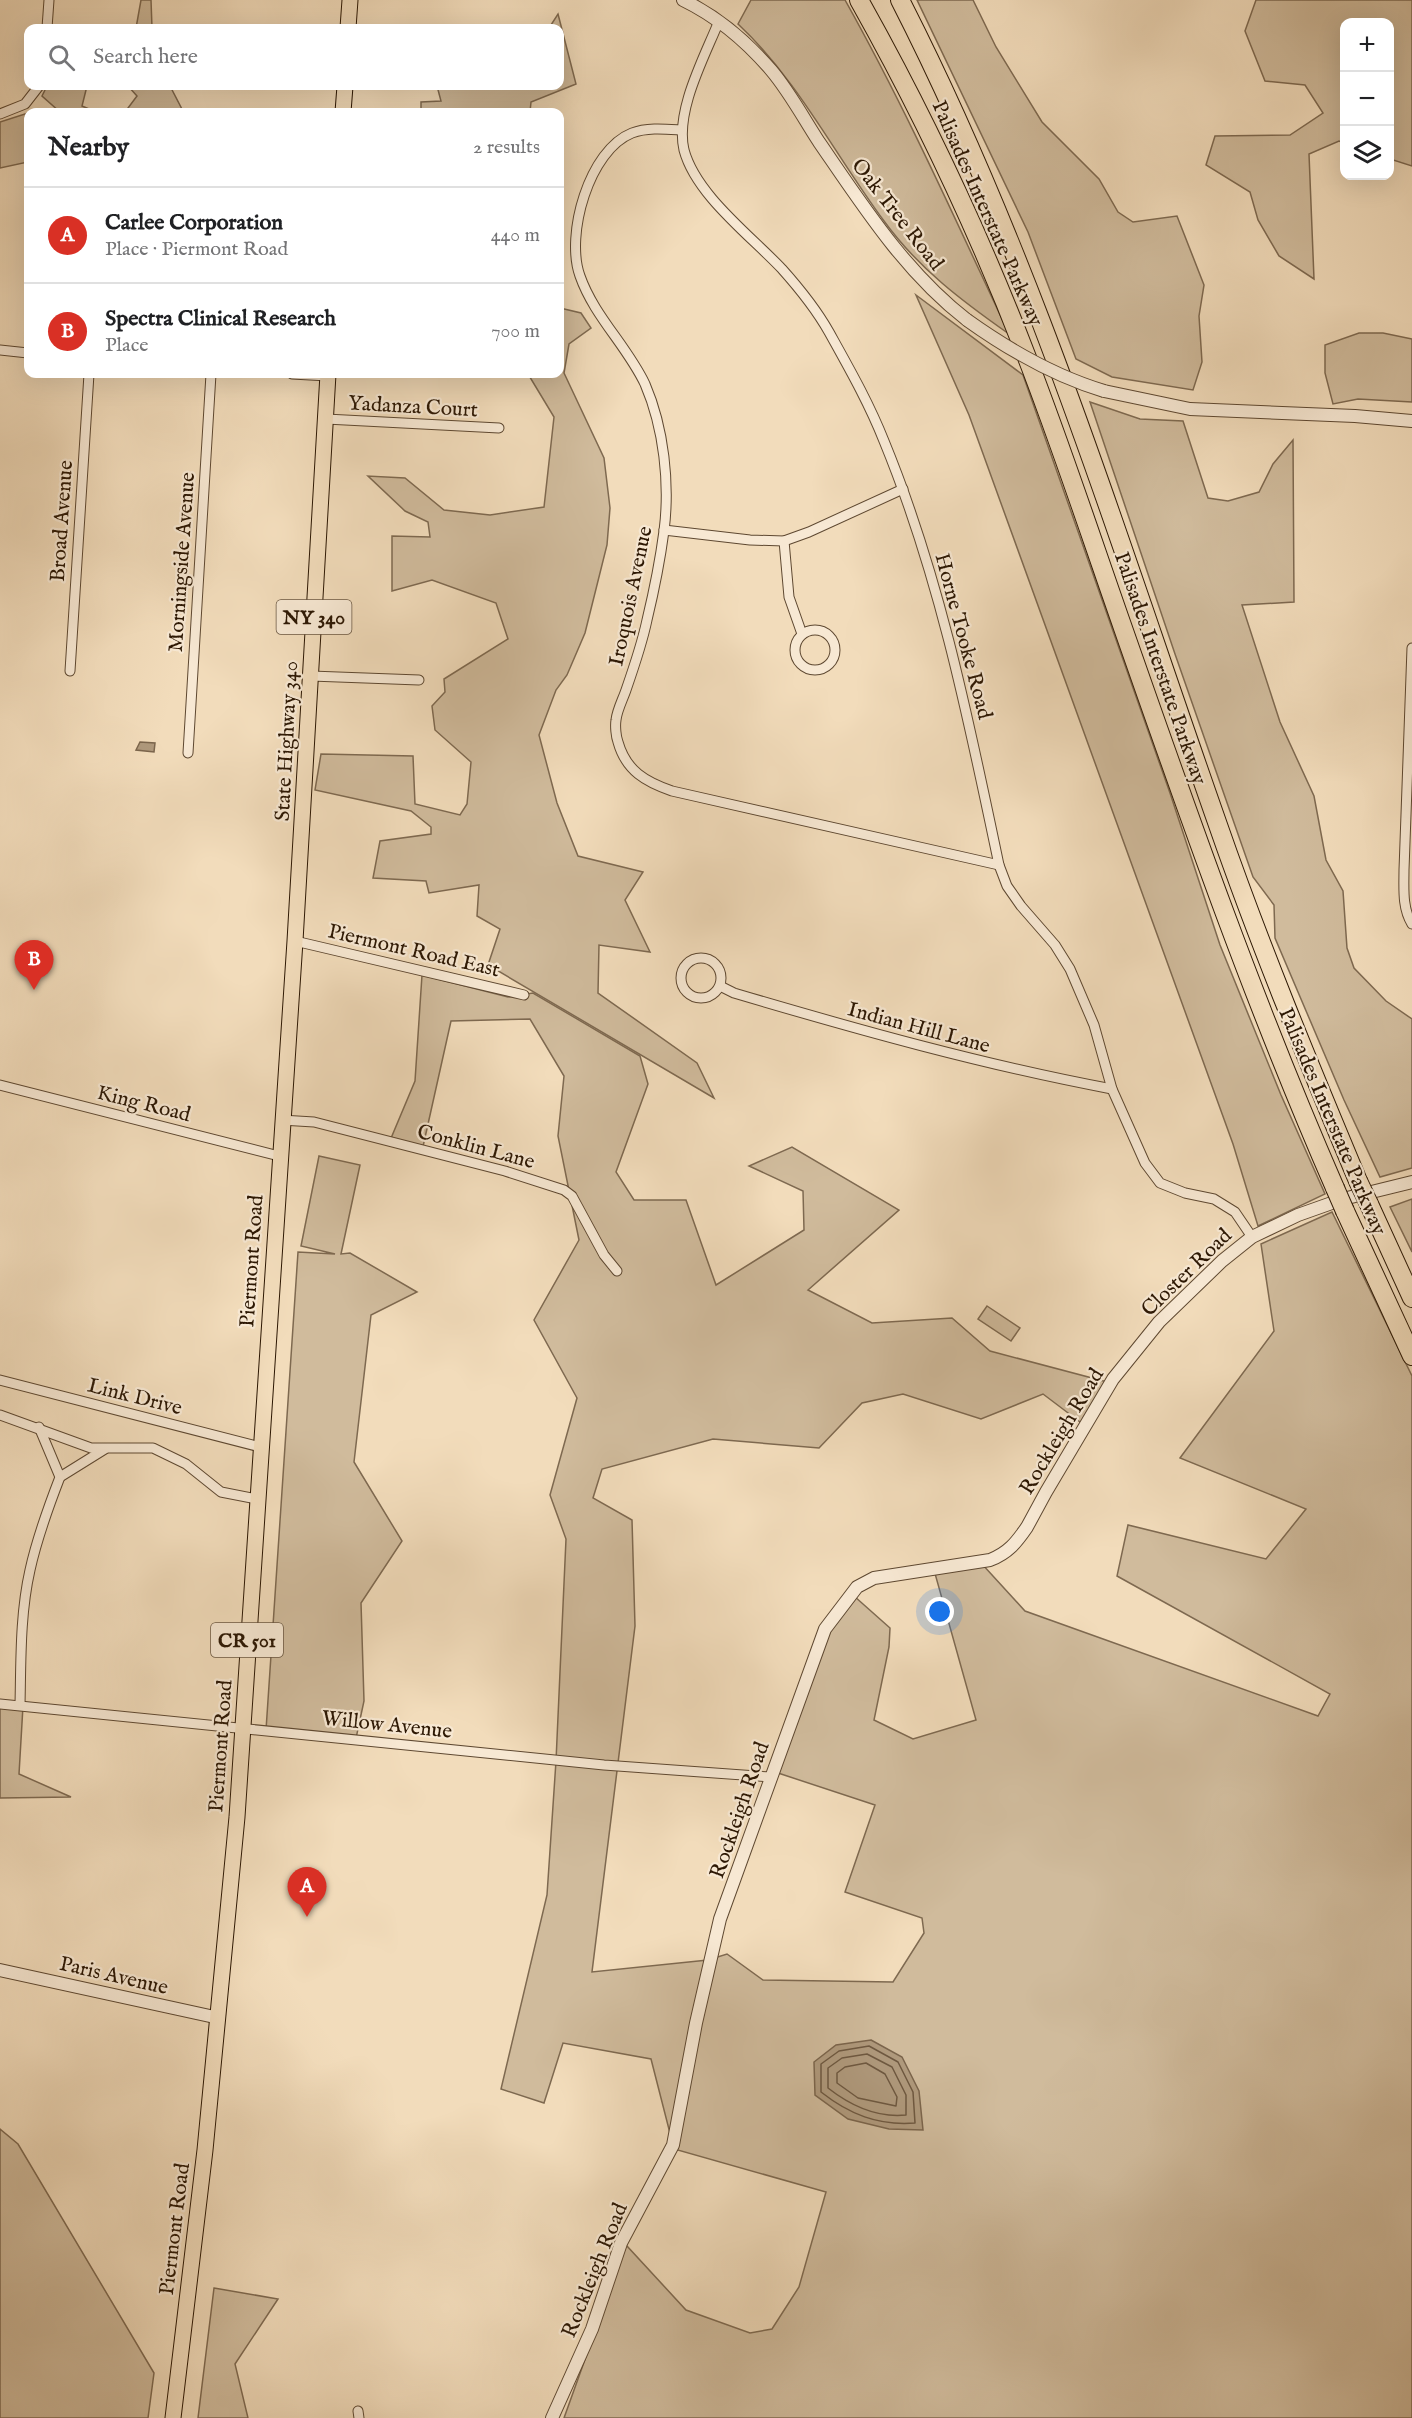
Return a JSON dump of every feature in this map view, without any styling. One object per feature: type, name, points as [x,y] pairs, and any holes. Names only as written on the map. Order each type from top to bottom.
[{"type":"highway","name":"Palisades Interstate Parkway","points":[[859,0],[934,144],[1012,320],[1043,400],[1229,927],[1285,1070],[1335,1188],[1412,1356]]},
{"type":"highway","name":"Palisades Interstate Parkway","points":[[900,0],[965,137],[1033,297],[1080,424],[1244,898],[1358,1181],[1412,1298]]},
{"type":"main road","points":[[348,24],[350,0]]},
{"type":"main road","points":[[343,108],[345,90]]},
{"type":"main road","name":"State Highway 340","points":[[300,860],[328,378]]},
{"type":"main road","name":"Piermont Road","points":[[173,2418],[219,2018],[243,1727],[281,1120],[300,860]]},
{"type":"street","points":[[46,24],[49,0]]},
{"type":"street","name":"Oak Tree Road","points":[[683,0],[719,21],[749,46],[773,71],[861,204],[903,259],[938,295],[967,320],[1029,359],[1104,391],[1190,410],[1355,416],[1412,421]]},
{"type":"street","name":"Horne Tooke Road","points":[[719,21],[690,95],[681,130],[685,152],[706,190],[808,299],[867,403],[903,489],[937,593],[961,682],[999,865],[1007,886],[1055,945],[1070,969],[1094,1025],[1112,1089],[1145,1163],[1160,1183],[1214,1199],[1235,1212],[1252,1237]]},
{"type":"street","points":[[0,114],[25,104],[38,90]]},
{"type":"street","name":"Iroquois Avenue","points":[[681,130],[653,129],[632,132],[614,144],[599,162],[577,218],[575,247],[579,273],[589,298],[627,353],[645,385],[656,419],[663,454],[664,530],[647,621],[616,720],[617,741],[625,760],[649,783],[672,791],[999,865]]},
{"type":"street","points":[[0,350],[24,353]]},
{"type":"street","name":"Broad Avenue","points":[[70,671],[89,378]]},
{"type":"street","name":"Morningside Avenue","points":[[188,753],[211,378]]},
{"type":"street","name":"Yadanza Court","points":[[326,419],[499,428]]},
{"type":"street","points":[[664,530],[750,540],[784,541],[903,489]]},
{"type":"street","points":[[784,541],[789,597],[802,634]]},
{"type":"street","points":[[818,630],[830,636],[835,648],[832,661],[827,666],[814,670],[802,666],[798,661],[796,642],[802,634],[806,631],[818,630]]},
{"type":"street","points":[[1412,648],[1404,870],[1404,896],[1408,918],[1412,924]]},
{"type":"street","points":[[311,676],[419,680]]},
{"type":"street","name":"Piermont Road East","points":[[295,941],[524,995]]},
{"type":"street","points":[[699,957],[712,961],[720,972],[720,986],[716,992],[705,998],[692,997],[682,988],[680,981],[682,969],[686,963],[699,957]]},
{"type":"street","name":"Indian Hill Lane","points":[[720,986],[734,993],[882,1037],[1024,1072],[1112,1089]]},
{"type":"street","name":"King Road","points":[[0,1085],[279,1156]]},
{"type":"street","name":"Conklin Lane","points":[[281,1120],[314,1122],[505,1171],[564,1190],[572,1196],[604,1255],[617,1271]]},
{"type":"street","name":"Closter Road","points":[[1130,1356],[1192,1288],[1252,1237],[1325,1205],[1412,1182]]},
{"type":"street","name":"Rockleigh Road","points":[[552,2418],[592,2329],[621,2243],[672,2145],[696,2023],[720,1919],[825,1629],[858,1587],[874,1578],[965,1565],[990,1560],[1004,1554],[1015,1544],[1027,1527],[1094,1409],[1130,1356]]},
{"type":"street","name":"Link Drive","points":[[0,1380],[260,1447]]},
{"type":"street","points":[[0,1415],[39,1427],[81,1445],[105,1449],[153,1448],[186,1464],[222,1492],[257,1499]]},
{"type":"street","points":[[39,1427],[60,1477]]},
{"type":"street","points":[[20,1706],[25,1598],[36,1544],[60,1477],[105,1449]]},
{"type":"street","name":"Willow Avenue","points":[[0,1704],[604,1765],[770,1777]]},
{"type":"street","name":"Paris Avenue","points":[[0,1970],[219,2018]]},
{"type":"shaded area","points":[[141,0],[151,0],[152,24],[137,24]]},
{"type":"shaded area","points":[[751,0],[845,0],[910,124],[1009,334],[942,283],[897,238],[798,94],[779,69],[738,24]]},
{"type":"shaded area","points":[[917,0],[973,0],[996,47],[1042,122],[1099,179],[1118,212],[1133,222],[1177,216],[1204,285],[1199,316],[1202,362],[1193,390],[1112,377],[1076,359],[1028,232]]},
{"type":"shaded area","points":[[1256,0],[1412,0],[1412,166],[1394,160],[1394,18],[1340,18],[1340,141],[1309,154],[1314,279],[1279,256],[1258,220],[1250,192],[1206,165],[1215,136],[1290,135],[1323,113],[1305,85],[1265,81],[1245,31]]},
{"type":"shaded area","points":[[558,14],[561,24],[552,24]]},
{"type":"shaded area","points":[[564,37],[576,84],[564,89]]},
{"type":"shaded area","points":[[45,90],[86,90],[82,106],[87,108],[56,108],[42,96]]},
{"type":"shaded area","points":[[132,90],[172,90],[181,108],[128,108],[137,96]]},
{"type":"shaded area","points":[[438,90],[561,90],[531,102],[530,108],[421,108],[421,102],[441,101]]},
{"type":"shaded area","points":[[24,114],[24,163],[0,168],[0,122]]},
{"type":"shaded area","points":[[916,295],[1023,375],[1170,793],[1220,945],[1281,1095],[1325,1194],[1258,1226],[1233,1144],[969,415]]},
{"type":"shaded area","points":[[564,309],[581,313],[591,328],[569,344],[564,373]]},
{"type":"shaded area","points":[[1359,333],[1383,333],[1412,339],[1412,402],[1358,399],[1333,404],[1325,373],[1325,345]]},
{"type":"shaded area","points":[[564,373],[604,458],[610,508],[607,545],[585,633],[567,675],[556,690],[539,735],[557,803],[578,856],[643,872],[625,900],[650,952],[599,945],[598,993],[697,1063],[714,1098],[488,965],[500,929],[477,916],[479,885],[429,893],[426,881],[373,878],[380,841],[431,834],[431,827],[411,811],[315,790],[321,754],[413,756],[415,804],[460,815],[467,804],[471,762],[435,730],[432,706],[445,692],[444,679],[508,639],[496,603],[432,580],[392,591],[392,536],[430,537],[428,522],[405,511],[368,476],[405,478],[444,510],[490,515],[544,507],[554,417],[530,378],[564,378]]},
{"type":"shaded area","points":[[1090,402],[1140,419],[1183,421],[1208,498],[1228,501],[1259,492],[1273,464],[1293,440],[1294,602],[1242,605],[1280,722],[1314,796],[1326,860],[1343,891],[1347,948],[1354,968],[1386,1001],[1412,1019],[1412,1168],[1380,1177],[1344,1100],[1275,938],[1274,905],[1253,877]]},
{"type":"shaded area","points":[[422,975],[508,997],[533,993],[640,1056],[648,1084],[616,1172],[634,1200],[686,1200],[716,1285],[804,1230],[803,1191],[749,1166],[792,1147],[899,1210],[808,1290],[872,1323],[952,1318],[990,1351],[1111,1383],[1084,1425],[1043,1394],[981,1419],[903,1394],[862,1403],[819,1448],[713,1439],[602,1469],[593,1498],[632,1520],[635,1626],[592,1972],[708,1960],[727,1954],[763,1980],[893,1982],[924,1933],[922,1918],[845,1892],[875,1805],[778,1773],[825,1631],[854,1596],[890,1628],[889,1647],[874,1720],[913,1739],[976,1720],[934,1570],[982,1564],[1025,1611],[1318,1716],[1330,1694],[1117,1576],[1128,1525],[1266,1559],[1306,1509],[1180,1458],[1274,1331],[1261,1244],[1332,1212],[1412,1376],[1412,2418],[564,2418],[626,2245],[686,2310],[750,2333],[772,2329],[799,2287],[826,2192],[674,2149],[651,2059],[563,2043],[544,2103],[501,2089],[547,1895],[556,1761],[566,1539],[550,1495],[577,1398],[534,1320],[579,1240],[558,1136],[564,1076],[530,1019],[451,1021],[422,1151],[389,1143],[415,1081]]},
{"type":"shaded area","points":[[319,1156],[360,1165],[341,1254],[350,1253],[417,1292],[371,1315],[354,1462],[402,1541],[361,1603],[364,1701],[355,1743],[266,1730],[298,1252],[335,1254],[301,1246]]},
{"type":"shaded area","points":[[1412,1199],[1412,1252],[1390,1207]]},
{"type":"shaded area","points":[[987,1306],[1020,1328],[1011,1341],[978,1319]]},
{"type":"shaded area","points":[[0,1704],[23,1706],[19,1774],[71,1797],[0,1798]]},
{"type":"shaded area","points":[[0,2129],[18,2144],[154,2373],[148,2418],[0,2418]]},
{"type":"shaded area","points":[[214,2288],[278,2299],[235,2364],[248,2418],[198,2418]]},
{"type":"water","points":[[140,742],[155,743],[154,752],[136,750]]},
{"type":"water","points":[[871,2040],[902,2057],[919,2091],[923,2130],[889,2129],[848,2119],[815,2095],[814,2062],[836,2045]]},
{"type":"place","name":"Spectra Clinical Research","points":[[34,990]]},
{"type":"place","name":"Carlee Corporation","points":[[307,1917]]}]
